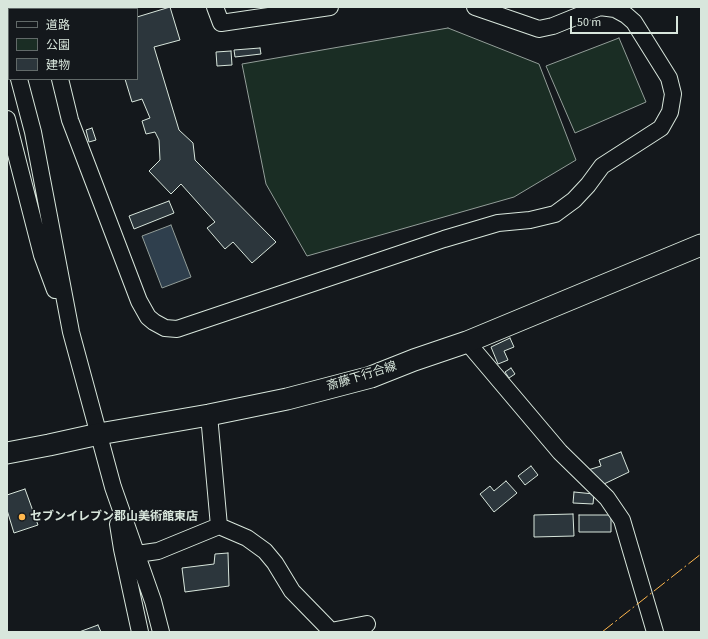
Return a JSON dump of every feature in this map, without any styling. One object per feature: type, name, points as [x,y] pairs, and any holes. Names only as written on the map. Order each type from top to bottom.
[{"type":"main road","name":"斎藤下行合線","points":[[7,453],[286,399],[371,377],[414,360],[468,342],[701,245]]},
{"type":"street","points":[[216,7],[221,23],[330,7]]},
{"type":"street","points":[[60,80],[70,120],[139,302],[148,317],[154,322],[164,328],[177,329],[444,239],[498,223],[530,220],[555,214],[574,200],[588,185],[602,166],[662,128],[670,112],[673,94],[669,78],[634,22],[626,15],[615,9],[600,7],[553,26],[539,29],[475,7]]},
{"type":"street","points":[[19,80],[33,132],[71,332],[113,487],[153,601],[161,632]]},
{"type":"street","points":[[7,119],[42,255],[71,332]]},
{"type":"street","points":[[468,342],[560,452],[607,498],[622,520],[655,632]]},
{"type":"street","points":[[209,415],[219,526]]},
{"type":"street","points":[[113,487],[122,549],[140,632]]},
{"type":"street","points":[[136,554],[158,551],[219,526],[247,538],[265,551],[275,563],[292,591],[332,631],[367,624]]},
{"type":"green space","points":[[448,28],[539,64],[576,160],[514,197],[307,256],[266,184],[242,64]]},
{"type":"green space","points":[[619,38],[646,102],[575,133],[546,66]]},
{"type":"water","points":[[171,225],[191,277],[162,288],[142,236]]},
{"type":"building","points":[[170,7],[180,40],[154,47],[179,130],[193,143],[195,160],[276,242],[252,263],[233,242],[225,249],[207,228],[215,222],[181,184],[171,194],[149,171],[160,160],[159,140],[155,132],[146,134],[142,121],[150,118],[142,99],[132,102],[125,80],[138,80],[138,17]]},
{"type":"building","points":[[260,48],[261,54],[235,57],[234,50]]},
{"type":"building","points":[[231,51],[232,65],[217,66],[216,52]]},
{"type":"building","points":[[92,128],[96,140],[89,142],[86,130]]},
{"type":"building","points":[[169,201],[174,213],[134,229],[129,216]]},
{"type":"building","points":[[510,338],[514,347],[504,351],[508,360],[498,364],[491,347]]},
{"type":"building","points":[[511,368],[515,374],[509,378],[505,372]]},
{"type":"building","points":[[621,452],[629,472],[604,484],[588,470],[601,466],[599,460]]},
{"type":"building","points":[[531,466],[538,475],[525,485],[518,476]]},
{"type":"building","points":[[506,481],[517,493],[494,512],[480,494],[490,486],[494,491]]},
{"type":"building","name":"セブンイレブン郡山美術館東店","points":[[25,489],[38,525],[14,533],[7,510],[7,495]]},
{"type":"building","points":[[574,492],[594,494],[593,504],[573,503]]},
{"type":"building","points":[[573,514],[574,536],[534,537],[534,515]]},
{"type":"building","points":[[579,515],[611,515],[611,532],[579,532]]},
{"type":"building","points":[[228,553],[229,586],[185,592],[182,568],[214,564],[215,554]]},
{"type":"building","points":[[98,625],[101,632],[79,632]]},
{"type":"power","points":[[602,632],[701,554]]},
{"type":"place","name":"セブンイレブン郡山美術館東店","points":[[22,517]]}]
